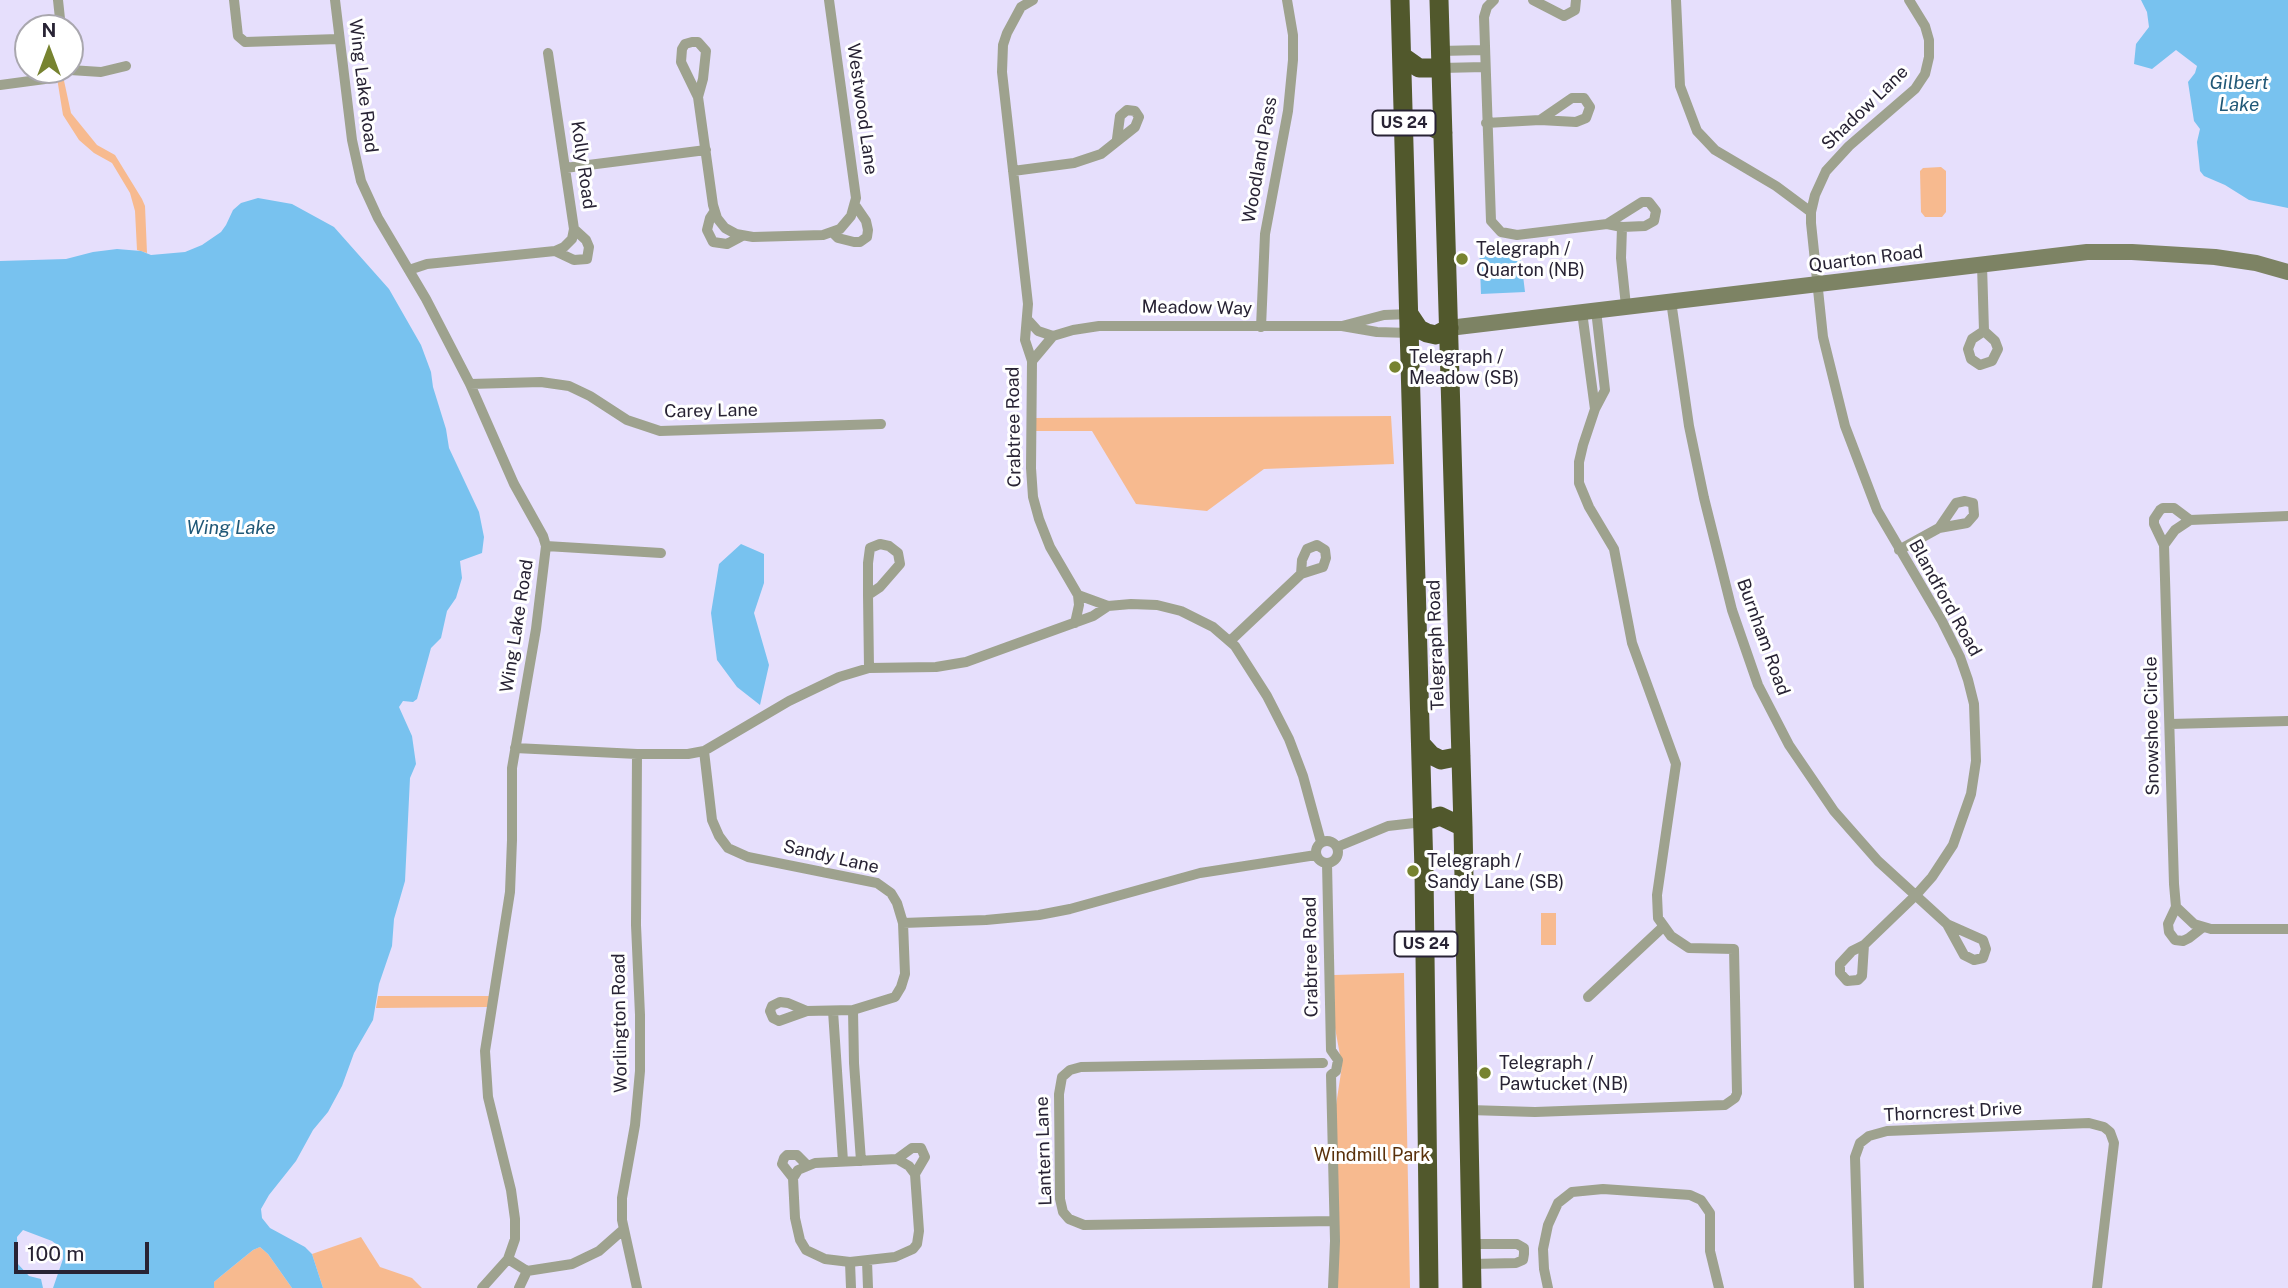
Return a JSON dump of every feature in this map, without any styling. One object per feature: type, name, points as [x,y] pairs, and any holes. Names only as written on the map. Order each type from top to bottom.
[{"type":"highway","name":"Telegraph Road","points":[[1400,0],[1423,822],[1429,1288]]},
{"type":"highway","name":"Telegraph Road","points":[[1439,0],[1461,756],[1472,1288]]},
{"type":"highway","points":[[1402,56],[1419,68],[1441,60]]},
{"type":"highway","points":[[1404,126],[1424,122],[1443,133]]},
{"type":"highway","points":[[1409,323],[1436,335],[1448,328]]},
{"type":"highway","points":[[1421,744],[1431,755],[1441,760],[1448,761],[1461,756]]},
{"type":"highway","points":[[1423,822],[1440,816],[1462,827]]},
{"type":"street","points":[[234,0],[238,36],[245,42],[338,39]]},
{"type":"street","name":"Wing Lake Road","points":[[335,0],[352,140],[361,181],[378,218],[470,384],[514,484],[546,546],[536,629],[515,748],[511,788],[510,892],[486,1039],[489,1109],[513,1205],[514,1239],[508,1259]]},
{"type":"street","name":"Westwood Lane","points":[[830,0],[855,205],[869,230],[867,237],[860,242],[838,238],[833,233]]},
{"type":"street","name":"Crabtree Road","points":[[1033,0],[1019,4],[1007,33],[1002,57],[1003,95],[1025,272],[1028,320],[1026,348],[1032,361],[1031,468],[1039,519],[1078,596]]},
{"type":"street","name":"Woodland Pass","points":[[1261,327],[1265,233],[1288,111],[1293,60],[1293,35],[1287,0]]},
{"type":"street","points":[[1493,0],[1484,17],[1484,50],[1489,213],[1495,228],[1517,235],[1607,224],[1622,227],[1650,224],[1657,216],[1654,206],[1649,202],[1635,205],[1607,224]]},
{"type":"street","points":[[1533,0],[1564,16],[1575,10],[1576,0]]},
{"type":"street","points":[[1676,0],[1680,86],[1697,131],[1715,150],[1776,186],[1811,212]]},
{"type":"street","name":"Shadow Lane","points":[[1819,284],[1811,212],[1819,184],[1840,155],[1916,89],[1928,65],[1929,40],[1925,26],[1909,0]]},
{"type":"street","points":[[1441,60],[1484,50]]},
{"type":"street","name":"Kolly Road","points":[[548,52],[574,229],[569,243],[555,251]]},
{"type":"street","points":[[1441,60],[1485,66]]},
{"type":"street","points":[[84,71],[101,72],[126,66]]},
{"type":"street","points":[[698,97],[714,212],[725,228],[742,236],[824,235],[833,233],[848,220],[855,205]]},
{"type":"street","points":[[1486,123],[1540,120]]},
{"type":"street","points":[[1013,171],[1081,162],[1101,154],[1117,139]]},
{"type":"street","points":[[565,168],[706,149]]},
{"type":"street","points":[[714,212],[707,230],[713,242],[727,244],[742,236]]},
{"type":"street","points":[[1622,227],[1621,258],[1626,306]]},
{"type":"street","points":[[409,270],[426,264],[555,251],[574,260],[587,259],[589,247],[586,240],[574,229]]},
{"type":"street","name":"Quarton Road","points":[[1448,328],[2087,253],[2132,252],[2230,259],[2288,272]]},
{"type":"street","points":[[1982,265],[1984,331]]},
{"type":"street","name":"Blandford Road","points":[[1819,284],[1823,337],[1845,426],[1877,510],[1956,648],[1968,680],[1976,724],[1974,782],[1961,828],[1944,860],[1916,895],[1864,945]]},
{"type":"street","name":"Burnham Road","points":[[1671,301],[1698,471],[1732,610],[1758,685],[1803,768],[1835,811],[1878,861],[1947,924]]},
{"type":"street","points":[[1469,1110],[1535,1112],[1725,1105],[1735,1098],[1737,1093],[1734,949],[1689,948],[1663,928],[1658,918],[1657,895],[1676,764],[1632,643],[1614,549],[1579,484],[1578,462],[1595,409],[1605,390],[1589,311]]},
{"type":"street","name":"Meadow Way","points":[[1342,326],[1376,317],[1409,323]]},
{"type":"street","points":[[1028,320],[1038,331],[1053,337],[1032,361]]},
{"type":"street","name":"Meadow Way","points":[[1053,337],[1083,328],[1113,325],[1342,326],[1377,332],[1409,323]]},
{"type":"street","name":"Carey Lane","points":[[470,384],[541,382],[569,386],[627,420],[660,431],[881,424]]},
{"type":"street","name":"Snowshoe Circle","points":[[2288,516],[2190,520],[2174,508],[2163,508],[2154,519],[2164,545],[2176,907],[2168,924],[2169,932],[2175,940],[2183,941],[2203,927],[2233,930],[2288,929]]},
{"type":"street","points":[[2164,545],[2175,530],[2190,520]]},
{"type":"street","points":[[1899,550],[1939,528]]},
{"type":"street","points":[[868,594],[880,587],[898,568],[898,553],[889,545],[880,544],[870,548],[868,563],[868,594],[869,668]]},
{"type":"street","points":[[546,546],[661,553]]},
{"type":"street","points":[[1230,640],[1301,574]]},
{"type":"street","points":[[1074,623],[1079,605],[1078,596],[1108,606],[1131,604],[1168,607],[1202,621],[1230,640],[1267,696],[1289,739],[1303,776],[1321,842]]},
{"type":"street","points":[[515,748],[637,754],[688,754],[704,751],[807,691],[839,677],[869,668],[936,667],[966,662],[1093,616],[1108,606]]},
{"type":"street","points":[[2170,724],[2288,722]]},
{"type":"street","name":"Sandy Lane","points":[[704,751],[712,820],[719,836],[729,848],[748,857],[877,883],[891,893],[903,923]]},
{"type":"street","name":"Worlington Road","points":[[637,754],[636,925],[640,1071],[635,1125],[622,1198],[624,1229],[638,1288]]},
{"type":"street","points":[[1337,847],[1388,827],[1423,822]]},
{"type":"street","points":[[1330,841],[1337,847],[1336,858],[1327,863],[1320,861],[1316,855],[1316,848],[1321,842],[1330,841]]},
{"type":"street","points":[[807,1011],[853,1010],[895,997],[905,974],[903,923],[1040,915],[1200,873],[1316,855]]},
{"type":"street","name":"Crabtree Road","points":[[1327,863],[1331,1050],[1338,1060],[1336,1071],[1331,1075],[1333,1288]]},
{"type":"street","points":[[2176,907],[2187,919],[2203,927]]},
{"type":"street","points":[[1588,997],[1663,928]]},
{"type":"street","points":[[852,1161],[856,1095],[853,1010]]},
{"type":"street","points":[[833,1011],[852,1161]]},
{"type":"street","points":[[1331,1050],[1323,1063],[1326,1072],[1331,1075]]},
{"type":"street","name":"Lantern Lane","points":[[1323,1063],[1081,1067],[1061,1070],[1060,1199],[1065,1222],[1084,1225],[1334,1221]]},
{"type":"street","name":"Thorncrest Drive","points":[[1859,1288],[1855,1157],[1860,1143],[1869,1136],[1887,1131],[2089,1123],[2104,1127],[2109,1132],[2115,1152],[2098,1288]]},
{"type":"street","points":[[897,1159],[912,1148],[921,1148],[925,1157],[915,1174]]},
{"type":"street","points":[[793,1178],[782,1164],[787,1155],[797,1155],[807,1165]]},
{"type":"street","points":[[897,1159],[909,1166],[915,1174],[919,1231],[917,1244],[901,1255],[858,1262],[819,1257],[809,1252],[802,1244],[795,1218],[793,1178],[798,1170],[807,1165],[852,1161],[897,1159]]},
{"type":"street","points":[[1548,1288],[1543,1254],[1553,1211],[1562,1198],[1572,1192],[1612,1189],[1690,1195],[1701,1200],[1710,1213],[1710,1251],[1718,1288]]},
{"type":"street","points":[[482,1288],[508,1259],[527,1271],[544,1270],[580,1261],[599,1251],[624,1229]]},
{"type":"street","points":[[1471,1244],[1517,1244],[1524,1253],[1543,1254]]},
{"type":"street","points":[[1472,1264],[1516,1263],[1524,1253]]},
{"type":"street","points":[[851,1288],[858,1262]]},
{"type":"street","points":[[858,1262],[868,1288]]},
{"type":"street","points":[[519,1288],[527,1271]]},
{"type":"green space","points":[[58,84],[65,84],[71,113],[97,145],[115,155],[142,199],[145,206],[147,253],[137,250],[135,211],[130,193],[112,163],[79,140],[63,115]]},
{"type":"green space","points":[[1941,167],[1946,171],[1946,212],[1942,217],[1925,217],[1921,212],[1920,171],[1923,168]]},
{"type":"green space","points":[[1391,416],[1394,464],[1264,469],[1207,511],[1136,504],[1092,431],[1035,431],[1035,418]]},
{"type":"green space","points":[[1541,913],[1556,913],[1556,945],[1541,945]]},
{"type":"green space","name":"Windmill Park","points":[[1404,973],[1410,1288],[1338,1288],[1336,1105],[1342,1066],[1335,1028],[1334,975]]},
{"type":"green space","points":[[378,996],[489,996],[488,1007],[376,1008]]},
{"type":"green space","points":[[361,1237],[380,1267],[412,1278],[422,1288],[323,1288],[312,1254]]},
{"type":"green space","points":[[260,1247],[292,1288],[214,1288],[214,1282]]},
{"type":"water","name":"Gilbert Lake","points":[[2141,0],[2288,0],[2288,208],[2249,200],[2204,176],[2200,171],[2197,142],[2200,129],[2194,121],[2188,82],[2197,66],[2176,50],[2152,69],[2134,64],[2136,44],[2149,27],[2147,12]]},
{"type":"water","name":"Wing Lake","points":[[258,198],[292,204],[334,227],[389,289],[421,345],[431,372],[449,448],[479,512],[484,537],[482,553],[460,561],[462,578],[456,598],[447,611],[441,638],[431,648],[417,699],[413,702],[403,701],[399,707],[412,736],[416,764],[410,778],[405,881],[394,919],[392,946],[379,984],[373,1020],[354,1053],[342,1086],[328,1112],[313,1130],[296,1161],[261,1209],[262,1218],[270,1228],[305,1247],[312,1254],[323,1288],[292,1288],[260,1247],[214,1282],[214,1288],[53,1288],[63,1259],[63,1250],[52,1241],[23,1230],[17,1237],[18,1264],[29,1276],[41,1279],[43,1288],[0,1288],[0,261],[66,259],[117,249],[141,251],[151,255],[185,252],[202,245],[221,232],[233,210],[241,203]]},
{"type":"water","points":[[1479,243],[1520,251],[1525,292],[1481,294]]},
{"type":"water","points":[[741,544],[764,554],[764,583],[754,613],[769,665],[760,705],[737,687],[717,660],[711,613],[719,564]]},
{"type":"place","name":"Telegraph / Quarton (NB)","points":[[1462,259]]},
{"type":"place","name":"Telegraph / Meadow (SB)","points":[[1395,367]]},
{"type":"place","name":"Telegraph / Sandy Lane (SB)","points":[[1413,871]]},
{"type":"place","name":"Telegraph / Pawtucket (NB)","points":[[1485,1073]]}]
